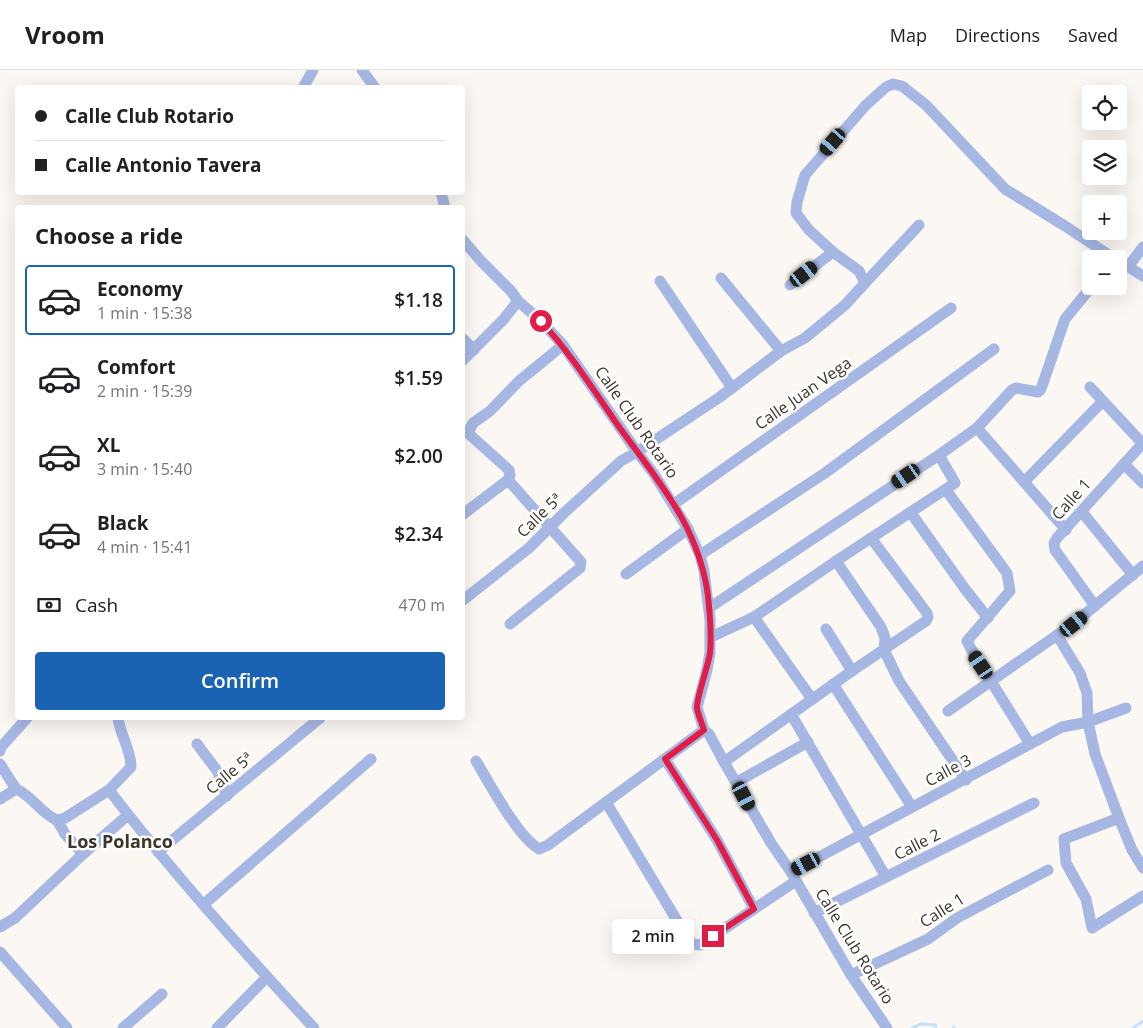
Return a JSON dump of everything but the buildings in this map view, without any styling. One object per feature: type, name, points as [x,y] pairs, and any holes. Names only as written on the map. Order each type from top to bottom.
[{"type":"street","points":[[305,85],[313,70]]},
{"type":"street","points":[[362,70],[373,85]]},
{"type":"street","points":[[865,283],[859,271],[833,252],[805,226],[796,213],[797,202],[805,175],[866,106],[886,87],[893,84],[902,86],[926,105],[1005,189],[1102,250]]},
{"type":"street","name":"Calle 5ª","points":[[465,598],[529,548],[621,461],[732,388],[781,351],[804,338],[845,305],[919,225]]},
{"type":"street","name":"Calle Club Rotario","points":[[465,242],[511,290],[518,301],[541,321],[563,345],[654,474],[688,529],[700,555],[709,608],[711,637],[707,670],[696,707],[704,730],[709,734],[771,843],[793,876],[851,975],[887,1028]]},
{"type":"street","points":[[1127,261],[1143,247]]},
{"type":"street","points":[[790,285],[833,252]]},
{"type":"street","points":[[1127,266],[1143,276]]},
{"type":"street","points":[[721,278],[781,351]]},
{"type":"street","points":[[660,281],[732,388]]},
{"type":"street","points":[[709,608],[977,428],[1012,390],[1016,388],[1038,392],[1041,389],[1065,320],[1085,295]]},
{"type":"street","points":[[465,358],[503,320],[518,301]]},
{"type":"street","name":"Calle Juan Vega","points":[[674,504],[951,308]]},
{"type":"street","points":[[465,341],[474,350]]},
{"type":"street","points":[[465,513],[508,480],[510,475],[509,470],[469,434],[466,426],[490,411],[519,381],[563,345]]},
{"type":"street","points":[[700,555],[825,473],[994,349]]},
{"type":"street","points":[[1090,387],[1143,443]]},
{"type":"street","points":[[1024,482],[1103,401]]},
{"type":"street","points":[[977,428],[1066,530]]},
{"type":"street","name":"Calle 1","points":[[1095,606],[1055,550],[1054,543],[1143,443]]},
{"type":"street","points":[[711,637],[754,617],[946,490],[954,483],[939,454]]},
{"type":"street","points":[[1124,464],[1143,483]]},
{"type":"street","points":[[508,480],[582,565],[510,624]]},
{"type":"street","points":[[946,490],[1007,573],[1010,591],[968,641],[971,649],[1030,744]]},
{"type":"street","points":[[1082,512],[1133,575]]},
{"type":"street","points":[[911,513],[964,589],[988,618]]},
{"type":"street","points":[[626,574],[688,529]]},
{"type":"street","points":[[724,762],[832,684],[926,621],[927,613],[872,538]]},
{"type":"street","points":[[836,561],[881,627],[885,638],[884,650],[899,681],[966,780]]},
{"type":"street","points":[[948,711],[1058,635],[1143,566]]},
{"type":"street","points":[[754,617],[812,699]]},
{"type":"street","points":[[826,630],[852,671]]},
{"type":"street","points":[[1058,635],[1080,673],[1086,693],[1088,722],[1095,754],[1132,850],[1143,868]]},
{"type":"street","points":[[832,684],[912,807]]},
{"type":"street","name":"Calle 3","points":[[606,802],[688,939],[693,944],[700,945],[754,909],[793,876],[861,834],[1062,728],[1088,722],[1126,708]]},
{"type":"street","points":[[791,714],[886,877]]},
{"type":"street","points":[[0,750],[25,720]]},
{"type":"street","points":[[57,820],[65,818],[109,790],[131,767],[132,755],[124,740],[119,720]]},
{"type":"street","name":"Calle 5ª","points":[[158,852],[318,720]]},
{"type":"street","points":[[476,761],[505,808],[532,844],[539,849],[548,846],[704,730]]},
{"type":"street","points":[[737,782],[808,742]]},
{"type":"street","points":[[197,744],[218,772],[227,796]]},
{"type":"street","points":[[204,904],[371,759]]},
{"type":"street","points":[[665,759],[717,840],[754,909]]},
{"type":"street","points":[[0,764],[16,789],[24,792],[45,813],[57,820],[65,834],[82,854]]},
{"type":"street","points":[[0,799],[16,789]]},
{"type":"street","points":[[109,790],[158,852],[267,978],[314,1028]]},
{"type":"street","name":"Calle 2","points":[[814,913],[1034,803]]},
{"type":"street","points":[[0,927],[15,918],[82,854],[128,815]]},
{"type":"street","points":[[1119,818],[1064,839],[1066,863],[1086,899],[1092,928],[1143,896]]},
{"type":"street","name":"Calle 1","points":[[851,975],[928,939],[957,918],[1048,870]]},
{"type":"street","points":[[0,952],[67,1028]]},
{"type":"street","points":[[217,1028],[267,978]]},
{"type":"street","points":[[124,1028],[162,994]]},
{"type":"waterway","points":[[1133,1028],[1143,1021]]},
{"type":"waterway","points":[[912,1028],[921,1024],[935,1025],[936,1028]]},
{"type":"district","name":"Los Polanco","points":[[120,842]]},
{"type":"route","points":[[541,321],[563,345],[654,474],[674,504],[700,555],[708,596],[711,637],[707,670],[696,707],[704,730],[665,759],[717,840],[754,909],[713,936]]}]
